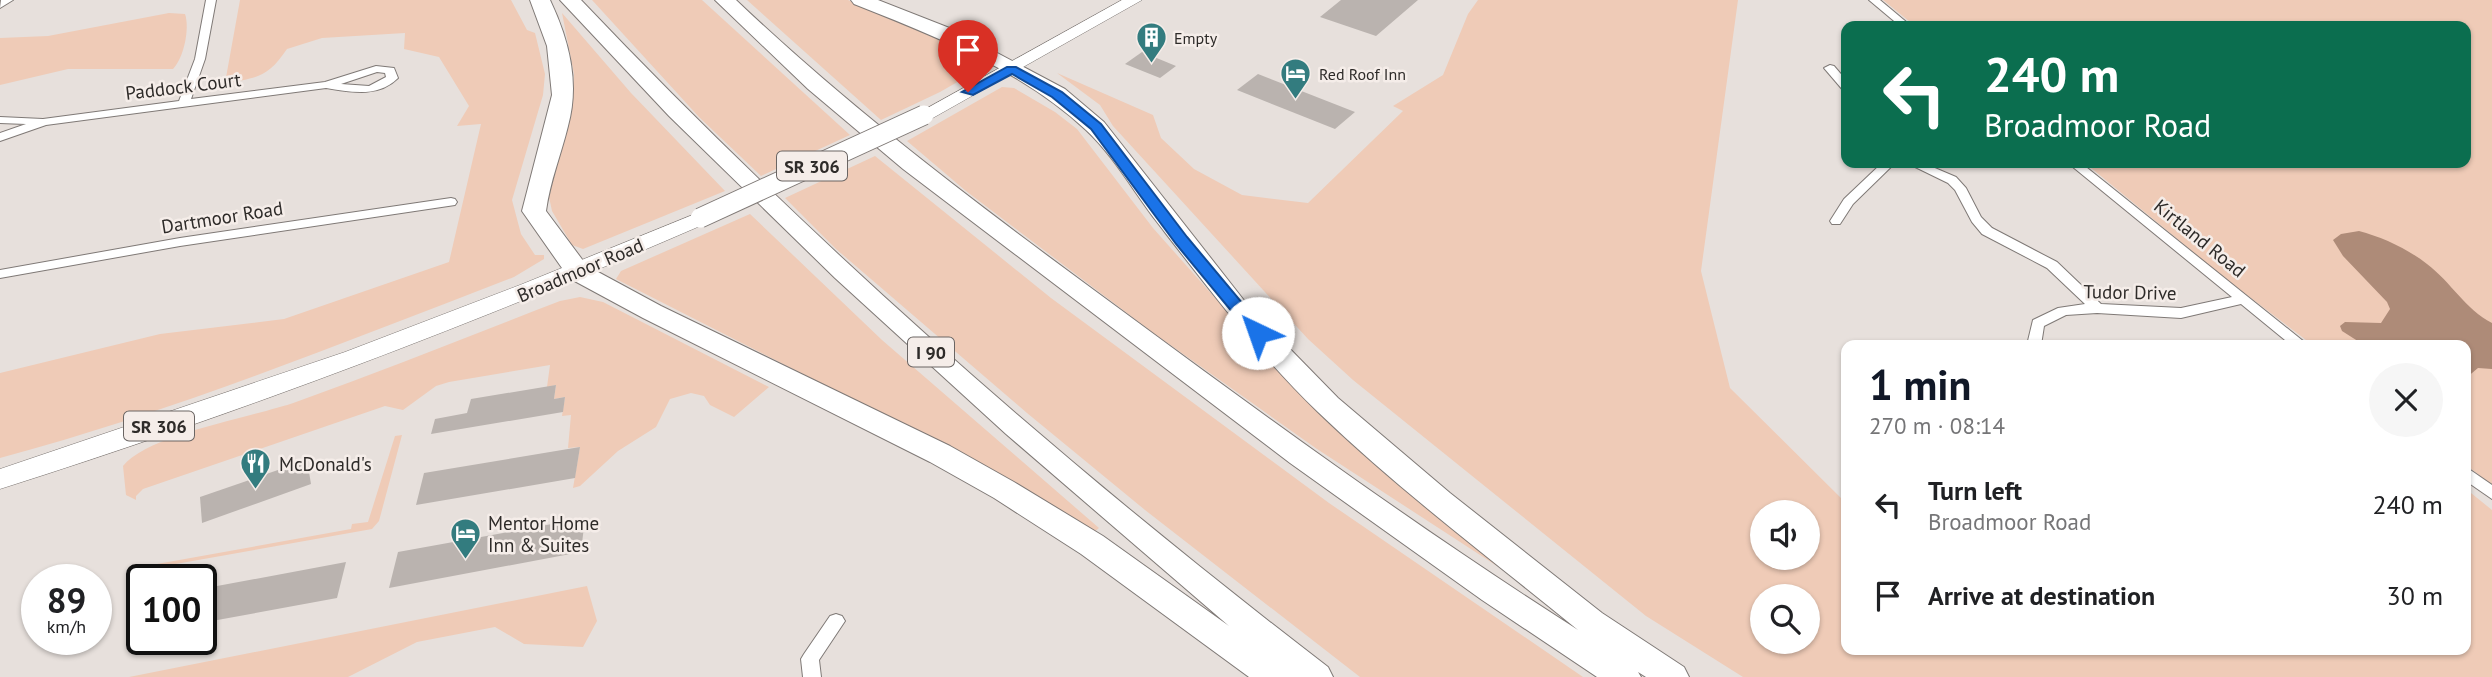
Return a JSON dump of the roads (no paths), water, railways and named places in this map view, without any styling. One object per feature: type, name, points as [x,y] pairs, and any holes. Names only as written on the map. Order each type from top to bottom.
[{"type":"highway","points":[[540,0],[553,26],[565,87],[557,125],[536,187],[534,211],[578,272],[652,313],[929,448],[1004,490],[1092,545],[1274,677]]},
{"type":"highway","name":"I 90","points":[[570,0],[744,181],[876,304],[1230,611],[1316,677]]},
{"type":"highway","points":[[724,0],[856,120],[1019,247],[1327,478],[1521,611],[1624,677]]},
{"type":"highway","points":[[862,0],[944,33],[1057,94],[1096,127],[1241,314],[1328,405],[1440,501],[1591,622],[1672,677]]},
{"type":"main road","name":"Broadmoor Road","points":[[0,479],[317,372],[578,272],[924,115],[1012,69],[1133,0]]},
{"type":"street","points":[[0,5],[8,0]]},
{"type":"street","points":[[184,103],[200,59],[211,0]]},
{"type":"street","points":[[1874,0],[1900,21]]},
{"type":"street","points":[[1841,66],[1830,68],[1841,81]]},
{"type":"street","name":"Paddock Court","points":[[0,120],[44,122],[326,85],[376,69],[390,70],[393,74],[386,83],[368,89],[326,85]]},
{"type":"street","name":"Paddock Court","points":[[0,137],[44,122]]},
{"type":"street","points":[[1836,221],[1848,202],[1884,168]]},
{"type":"street","points":[[1924,168],[1952,180],[1976,219],[1987,231],[2052,265],[2096,308]]},
{"type":"street","name":"Kirtland Road","points":[[2080,168],[2295,340]]},
{"type":"street","name":"Dartmoor Road","points":[[0,274],[150,247],[451,202]]},
{"type":"street","name":"Tudor Drive","points":[[2035,340],[2038,323],[2063,311],[2096,308],[2181,313],[2243,299]]},
{"type":"street","points":[[2471,477],[2492,494]]},
{"type":"street","points":[[812,677],[810,659],[836,621]]},
{"type":"place","name":"Empty","points":[[1151,65]]},
{"type":"place","name":"Red Roof Inn","points":[[1296,101]]},
{"type":"place","name":"McDonald's","points":[[256,491]]},
{"type":"place","name":"Mentor Home Inn & Suites","points":[[465,561]]}]
